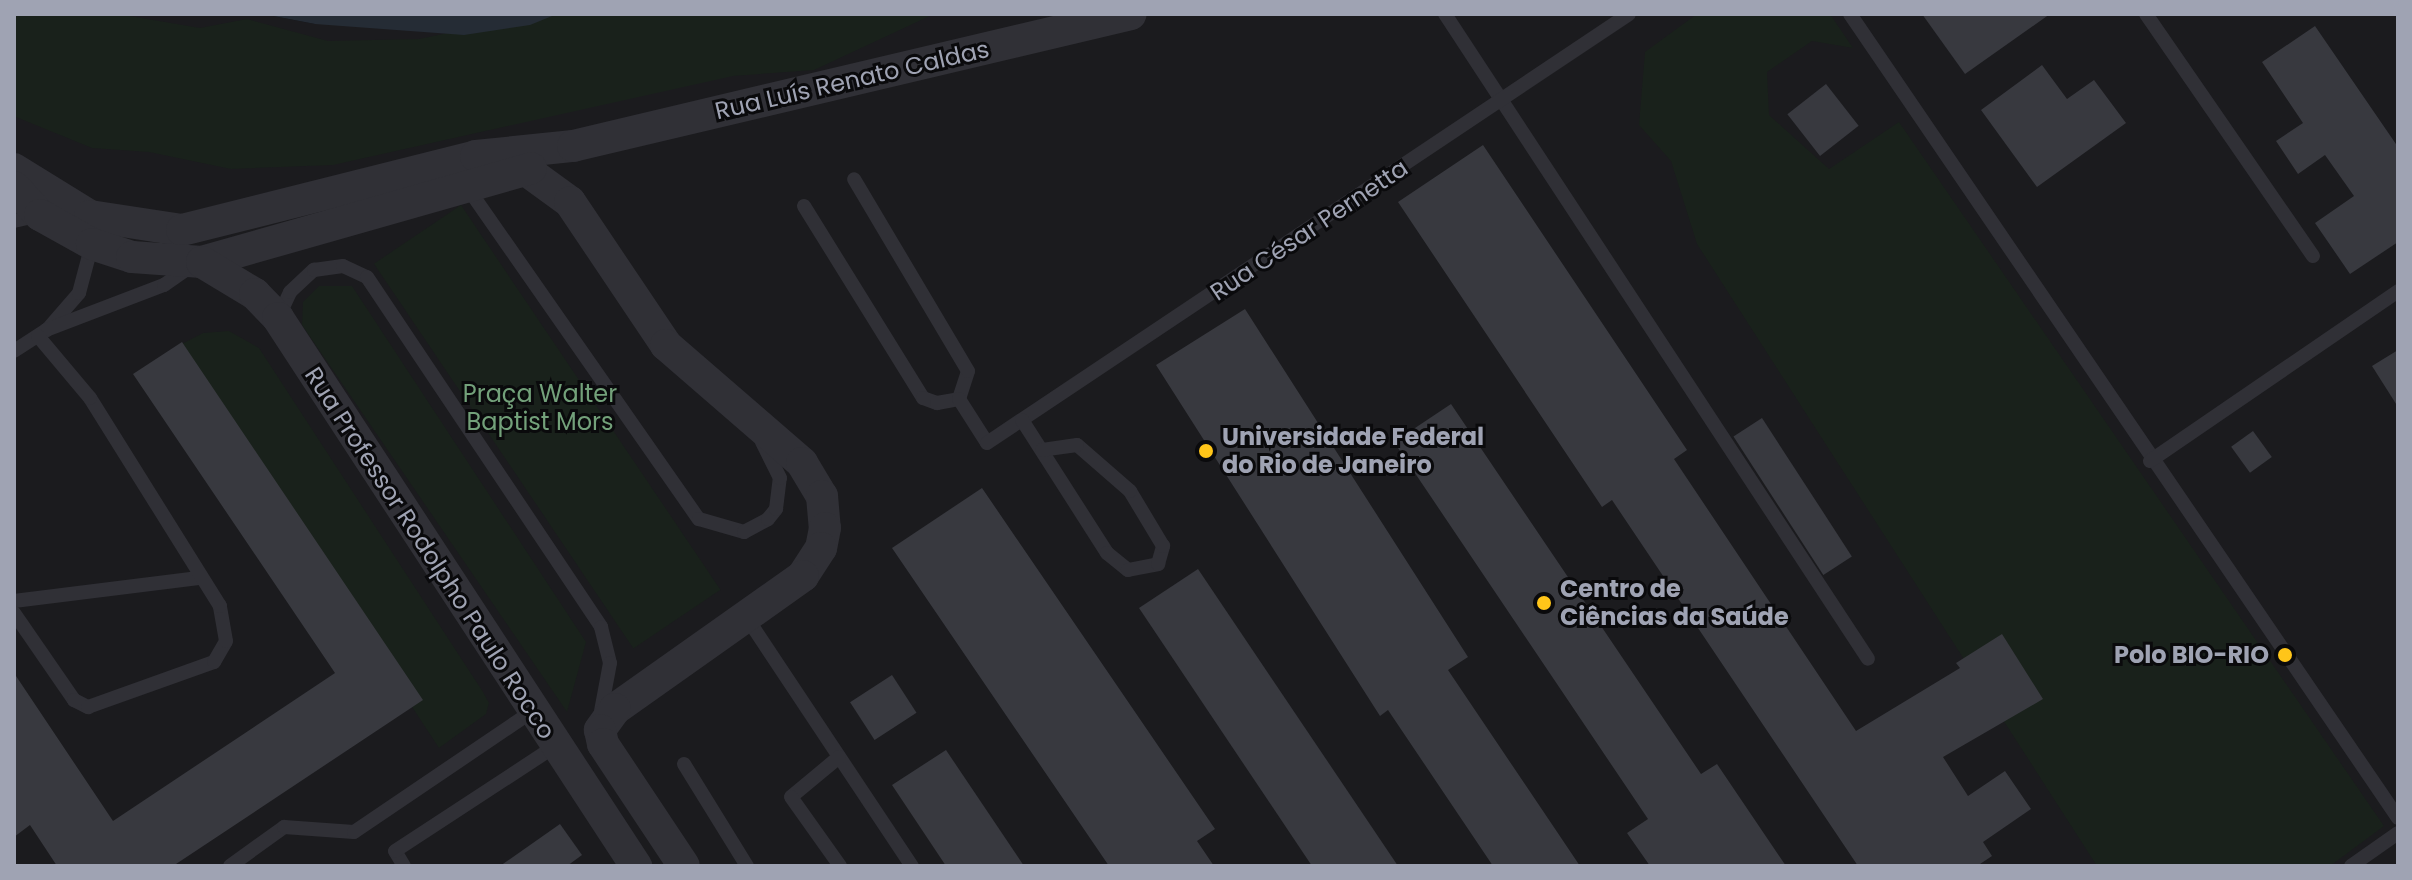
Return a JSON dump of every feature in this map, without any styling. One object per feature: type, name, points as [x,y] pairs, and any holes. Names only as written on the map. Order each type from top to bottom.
[{"type":"street","name":"Rua Luís Renato Caldas","points":[[14,169],[90,216],[129,226],[182,230],[270,211],[476,156],[573,146],[1131,14]]},
{"type":"street","name":"Rua Luís Renato Caldas","points":[[199,262],[526,170],[573,146]]},
{"type":"street","points":[[476,156],[526,170],[570,202],[666,345],[808,471],[822,496],[825,528],[821,548],[803,576],[615,709],[600,730],[603,744],[684,866]]},
{"type":"street","points":[[14,187],[27,218],[132,257],[199,262]]},
{"type":"street","name":"Rua Professor Rodolpho Paulo Rocco","points":[[199,262],[255,294],[278,318],[531,712],[636,866]]},
{"type":"lane","points":[[1445,14],[1868,659]]},
{"type":"lane","name":"Rua César Pernetta","points":[[959,399],[987,443],[1629,14]]},
{"type":"lane","points":[[1850,14],[2150,461],[2398,818]]},
{"type":"lane","points":[[2146,14],[2313,256]]},
{"type":"lane","points":[[804,206],[923,398],[937,403],[959,399],[968,371],[854,179]]},
{"type":"lane","points":[[467,187],[684,503],[699,519],[731,532],[744,532],[768,519],[780,493],[780,478],[749,420]]},
{"type":"lane","name":"Rua Luís Renato Caldas","points":[[42,333],[79,293],[92,244]]},
{"type":"lane","name":"Rua Luís Renato Caldas","points":[[14,351],[42,333],[134,299],[183,275],[199,262]]},
{"type":"lane","points":[[278,318],[290,292],[314,270],[343,266],[367,277],[601,627],[610,663],[599,707],[600,730]]},
{"type":"lane","points":[[2150,461],[2398,291]]},
{"type":"lane","points":[[14,613],[74,700],[97,706],[214,662],[222,654],[226,624],[90,398],[42,333]]},
{"type":"lane","points":[[1022,420],[1107,553],[1128,570],[1158,564],[1163,546],[1130,491],[1077,445],[1042,450]]},
{"type":"lane","points":[[14,601],[199,578]]},
{"type":"lane","points":[[747,618],[912,866]]},
{"type":"lane","points":[[230,866],[284,827],[343,835],[369,825],[531,712]]},
{"type":"lane","points":[[404,866],[395,851],[554,747]]},
{"type":"lane","points":[[839,757],[791,797],[840,866]]},
{"type":"lane","points":[[684,764],[747,866]]},
{"type":"lane","points":[[2351,866],[2398,833]]},
{"type":"shaded area","name":"Universidade Federal do Rio de Janeiro","points":[[14,14],[263,14],[315,24],[557,14],[2398,14],[2398,866],[14,866]]},
{"type":"shaded area","points":[[263,14],[557,14],[530,25],[464,35],[315,24]]},
{"type":"green space","points":[[14,14],[118,14],[200,28],[247,19],[328,41],[419,39],[492,24],[508,14],[934,14],[814,70],[733,76],[333,165],[231,169],[149,152],[92,148],[16,117]]},
{"type":"green space","points":[[1697,14],[1830,14],[1853,48],[1812,41],[1767,72],[1769,115],[1829,169],[1899,122],[2384,826],[2330,866],[2097,866],[1697,244],[1671,161],[1639,125],[1645,52]]},
{"type":"green space","name":"Praça Walter Baptist Mors","points":[[461,205],[720,590],[633,648],[374,264]]},
{"type":"green space","name":"Praça Walter Baptist Mors","points":[[319,286],[352,286],[586,642],[567,712],[302,325],[303,302]]},
{"type":"green space","points":[[229,331],[259,348],[489,703],[486,714],[439,748],[176,347],[203,333]]},
{"type":"building","points":[[1922,14],[2050,14],[1965,74]]},
{"type":"building","points":[[2315,26],[2398,147],[2398,242],[2350,274],[2315,223],[2354,196],[2325,155],[2298,174],[2276,141],[2303,123],[2262,62]]},
{"type":"building","points":[[2042,65],[2067,99],[2094,80],[2126,123],[2037,187],[1981,110]]},
{"type":"building","points":[[1826,84],[1859,126],[1820,156],[1787,114]]},
{"type":"building","points":[[1483,145],[1687,450],[1674,459],[1856,731],[1960,668],[1956,663],[2002,634],[2043,699],[1943,757],[1968,796],[2005,771],[2031,809],[1983,842],[1992,856],[1977,866],[1858,866],[1612,500],[1602,507],[1398,202]]},
{"type":"building","points":[[1245,309],[1468,657],[1448,670],[1580,866],[1493,866],[1388,710],[1380,716],[1156,365]]},
{"type":"building","points":[[182,342],[423,700],[173,866],[57,866],[30,825],[14,837],[14,673],[113,821],[335,673],[133,374]]},
{"type":"building","points":[[2398,350],[2398,407],[2372,366]]},
{"type":"building","name":"Centro de Ciências da Saúde","points":[[1451,404],[1701,774],[1717,764],[1786,866],[1650,866],[1627,833],[1648,819],[1394,442]]},
{"type":"building","points":[[1762,418],[1852,556],[1823,575],[1733,437]]},
{"type":"building","points":[[2253,431],[2272,457],[2250,473],[2231,447]]},
{"type":"building","points":[[982,488],[1215,829],[1197,841],[1214,866],[1109,866],[892,548]]},
{"type":"building","points":[[1198,569],[1398,866],[1312,866],[1139,608]]},
{"type":"building","points":[[892,675],[917,713],[875,740],[850,702]]},
{"type":"building","points":[[946,750],[1024,866],[946,866],[892,785]]},
{"type":"building","points":[[560,824],[582,855],[567,866],[500,866]]},
{"type":"place","name":"Universidade Federal do Rio de Janeiro","points":[[1206,451]]},
{"type":"place","name":"Centro de Ciências da Saúde","points":[[1544,603]]},
{"type":"place","name":"Polo BIO-RIO","points":[[2285,655]]}]
